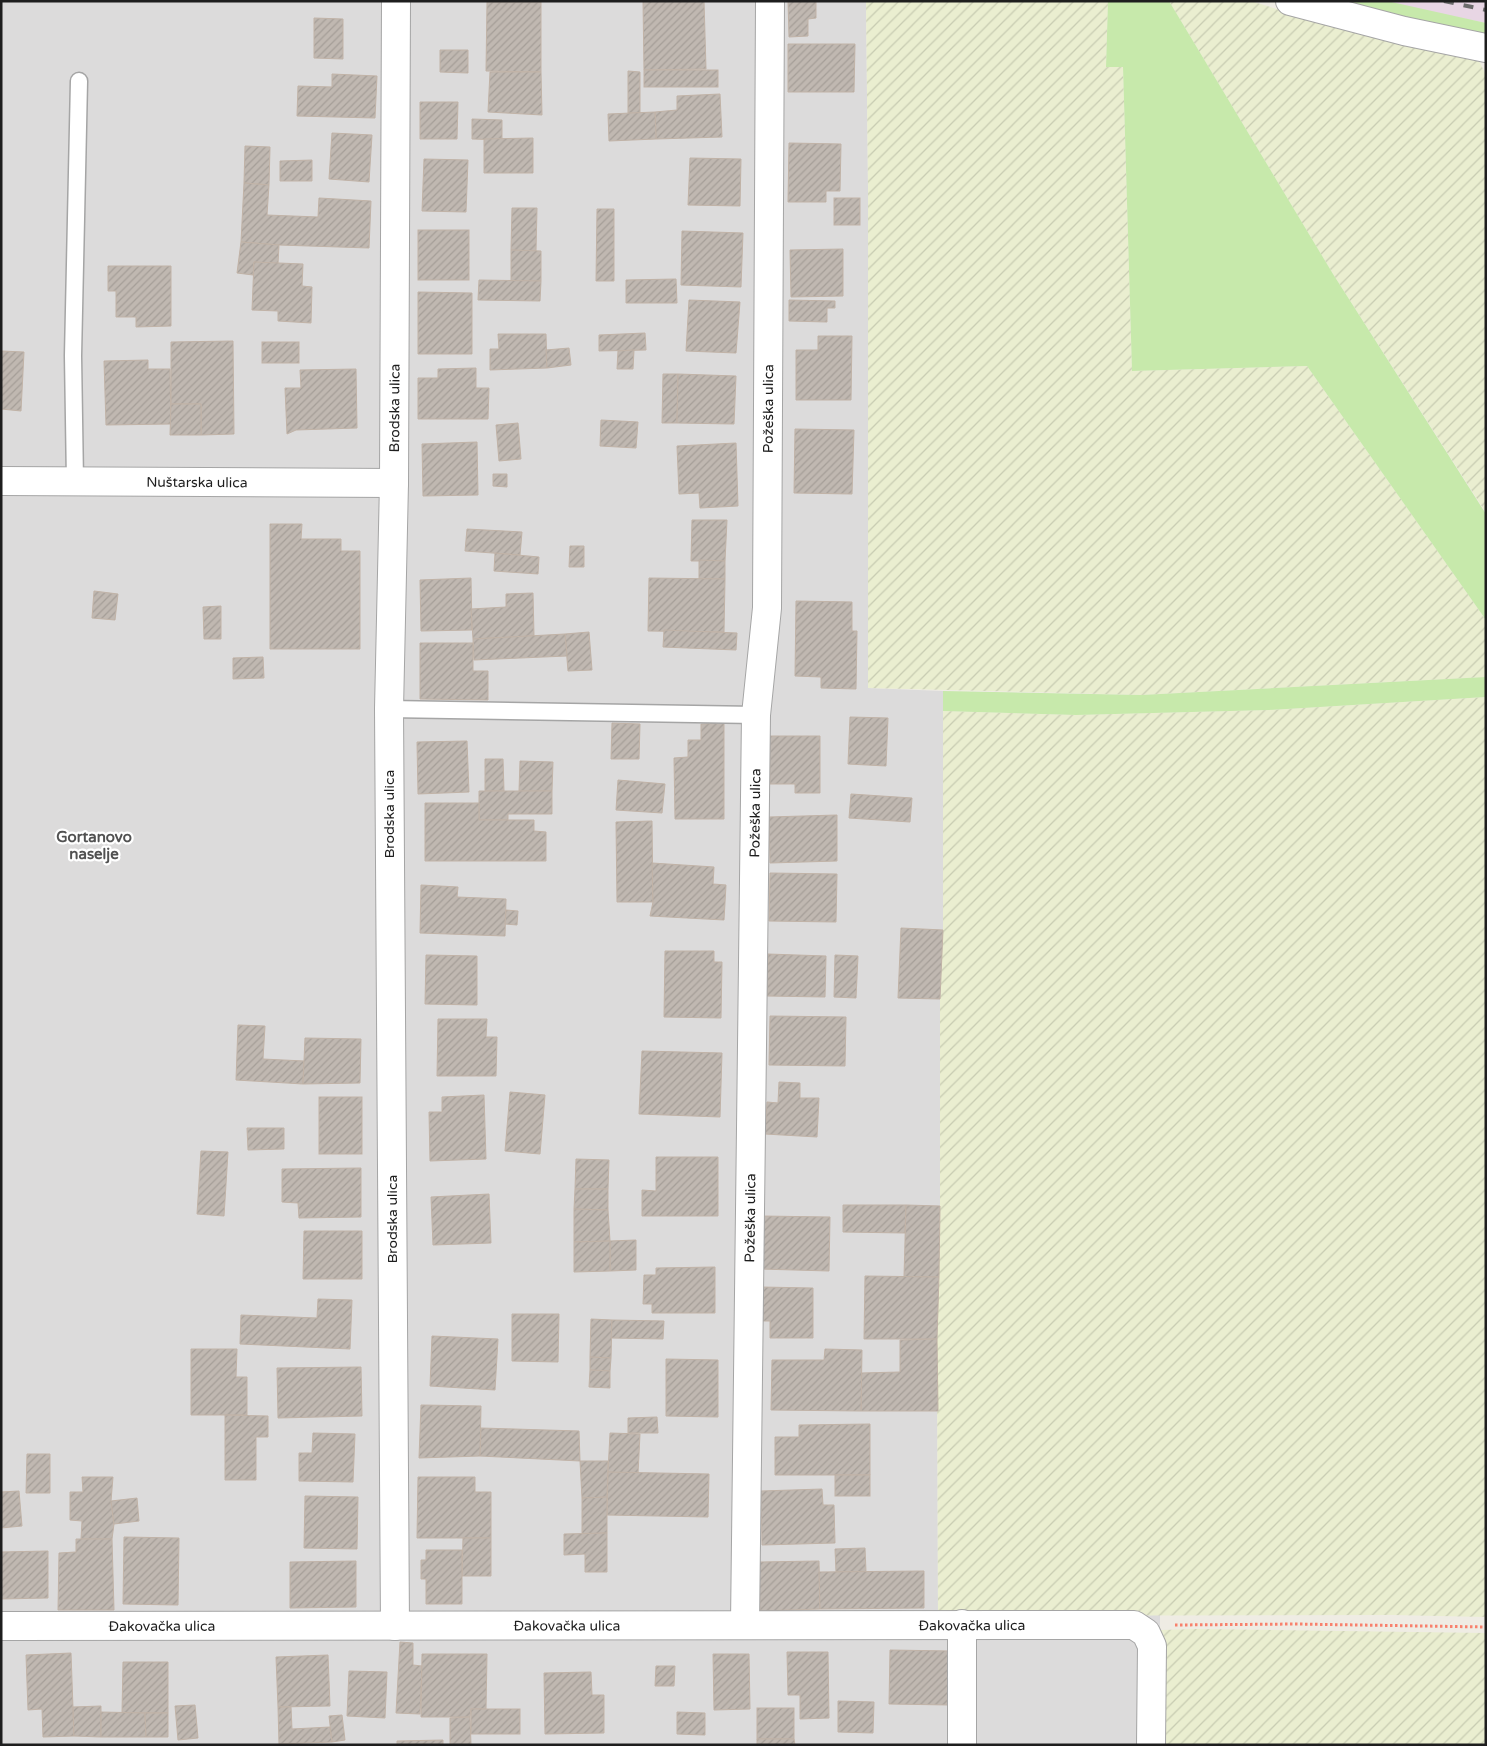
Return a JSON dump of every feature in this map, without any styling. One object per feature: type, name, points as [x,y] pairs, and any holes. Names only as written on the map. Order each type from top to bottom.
[{"type":"street","name":"Brodska ulica","points":[[395,1626],[389,709],[394,483],[396,1]]},
{"type":"street","name":"Požeška ulica","points":[[745,1624],[756,715],[767,608],[770,1]]},
{"type":"street","points":[[1290,1],[1404,31],[1486,48]]},
{"type":"street","name":"Nuštarska ulica","points":[[1,481],[394,483]]},
{"type":"street","points":[[962,1624],[962,1745]]},
{"type":"street","points":[[1134,1625],[1146,1632],[1152,1646],[1151,1745]]},
{"type":"street","name":"Đakovačka ulica","points":[[1,1626],[1134,1625]]},
{"type":"lane","points":[[75,482],[73,356],[79,81]]},
{"type":"lane","points":[[389,709],[756,715]]},
{"type":"path","points":[[1134,1625],[1294,1624],[1486,1627]]},
{"type":"shaded area","points":[[1,1],[866,1],[868,688],[943,691],[943,930],[940,999],[940,1206],[937,1339],[938,1616],[1160,1615],[1160,1745],[1,1745]]},
{"type":"shaded area","points":[[1387,1],[1486,1],[1486,23],[1421,10]]},
{"type":"green space","points":[[866,1],[1108,1],[1106,67],[1123,67],[1132,371],[1307,366],[1486,620],[1486,677],[1141,695],[868,688]]},
{"type":"green space","points":[[1108,1],[1169,1],[1333,274],[1486,514],[1486,620],[1307,366],[1132,371],[1123,67],[1106,67]]},
{"type":"green space","points":[[1169,1],[1251,1],[1286,12],[1476,55],[1486,75],[1486,513],[1333,274]]},
{"type":"green space","points":[[1323,1],[1387,1],[1486,23],[1486,39]]},
{"type":"green space","points":[[1486,677],[1486,697],[1269,710],[1076,715],[943,711],[943,691],[1141,695]]},
{"type":"green space","points":[[1486,697],[1486,1617],[1393,1615],[938,1616],[937,1339],[940,1206],[940,999],[943,930],[943,711],[1076,715],[1269,710]]},
{"type":"green space","points":[[1160,1630],[1486,1633],[1486,1745],[1160,1745]]},
{"type":"building","points":[[643,1],[704,1],[706,69],[644,70]]},
{"type":"building","points":[[788,1],[816,1],[816,18],[808,19],[808,36],[789,37]]},
{"type":"building","points":[[487,2],[541,2],[541,72],[486,71]]},
{"type":"building","points":[[314,18],[343,19],[343,59],[314,58]]},
{"type":"building","points":[[788,44],[855,44],[854,92],[788,92]]},
{"type":"building","points":[[440,50],[468,50],[468,73],[440,72]]},
{"type":"building","points":[[644,70],[718,70],[718,87],[644,87]]},
{"type":"building","points":[[628,71],[640,72],[640,113],[628,113]]},
{"type":"building","points":[[490,72],[541,72],[542,115],[488,112]]},
{"type":"building","points":[[332,74],[377,76],[375,118],[297,116],[298,86],[332,87]]},
{"type":"building","points":[[720,94],[722,137],[656,139],[655,112],[677,110],[677,96]]},
{"type":"building","points":[[420,102],[458,102],[457,139],[420,139]]},
{"type":"building","points":[[655,112],[656,139],[609,141],[608,114]]},
{"type":"building","points":[[472,119],[502,120],[502,140],[472,139]]},
{"type":"building","points":[[332,133],[372,135],[369,182],[329,179]]},
{"type":"building","points":[[533,138],[533,173],[484,173],[484,139]]},
{"type":"building","points":[[789,143],[841,144],[840,191],[826,191],[826,202],[788,202]]},
{"type":"building","points":[[245,146],[270,147],[269,185],[244,183]]},
{"type":"building","points":[[690,158],[741,159],[740,206],[688,205]]},
{"type":"building","points":[[424,159],[468,160],[466,212],[422,211]]},
{"type":"building","points":[[312,160],[312,181],[280,181],[280,161]]},
{"type":"building","points":[[244,183],[269,185],[267,215],[318,217],[319,198],[371,201],[369,248],[241,242]]},
{"type":"building","points":[[834,198],[860,198],[860,225],[834,225]]},
{"type":"building","points":[[512,208],[537,208],[536,251],[511,250]]},
{"type":"building","points":[[597,209],[614,209],[614,281],[596,281]]},
{"type":"building","points":[[418,230],[469,230],[469,280],[418,280]]},
{"type":"building","points":[[682,231],[743,233],[741,287],[681,285]]},
{"type":"building","points":[[241,242],[279,245],[278,264],[254,262],[253,275],[237,273]]},
{"type":"building","points":[[843,249],[843,296],[791,297],[790,250]]},
{"type":"building","points":[[511,250],[541,251],[541,281],[511,281]]},
{"type":"building","points":[[254,262],[303,264],[302,286],[312,287],[311,323],[278,321],[278,311],[252,310]]},
{"type":"building","points":[[108,266],[171,266],[171,326],[136,327],[136,317],[116,317],[116,291],[108,291]]},
{"type":"building","points":[[676,279],[677,303],[626,303],[626,280]]},
{"type":"building","points":[[479,280],[541,281],[540,301],[478,300]]},
{"type":"building","points":[[418,292],[472,293],[472,354],[418,354]]},
{"type":"building","points":[[689,300],[740,302],[736,353],[686,351]]},
{"type":"building","points":[[789,300],[835,301],[835,308],[827,308],[827,322],[789,321]]},
{"type":"building","points":[[645,333],[646,350],[599,351],[599,335]]},
{"type":"building","points":[[498,334],[546,334],[547,368],[490,370],[490,349],[499,349]]},
{"type":"building","points":[[818,336],[852,336],[851,400],[796,400],[796,350],[818,350]]},
{"type":"building","points":[[233,341],[234,434],[201,435],[201,404],[171,404],[171,342]]},
{"type":"building","points":[[262,342],[299,342],[299,363],[262,363]]},
{"type":"building","points":[[569,348],[571,365],[547,368],[546,350]]},
{"type":"building","points":[[634,350],[633,369],[617,369],[618,351]]},
{"type":"building","points":[[1,351],[24,352],[21,411],[1,409]]},
{"type":"building","points":[[148,360],[148,369],[170,369],[171,424],[106,425],[104,361]]},
{"type":"building","points":[[476,368],[476,388],[489,388],[488,419],[418,419],[418,378],[438,378],[438,369]]},
{"type":"building","points":[[356,369],[357,428],[296,430],[287,434],[285,388],[301,388],[300,370]]},
{"type":"building","points":[[663,374],[678,374],[677,423],[662,423]]},
{"type":"building","points":[[678,374],[736,376],[734,424],[677,423]]},
{"type":"building","points":[[171,404],[201,404],[201,435],[170,435]]},
{"type":"building","points":[[601,420],[638,422],[636,448],[600,446]]},
{"type":"building","points":[[518,423],[521,459],[499,461],[496,425]]},
{"type":"building","points":[[795,429],[854,430],[852,494],[794,493]]},
{"type":"building","points":[[477,442],[478,495],[423,496],[422,444]]},
{"type":"building","points":[[736,443],[738,506],[700,508],[699,493],[679,494],[677,446]]},
{"type":"building","points":[[493,474],[507,474],[507,487],[493,486]]},
{"type":"building","points":[[692,520],[727,520],[725,561],[691,561]]},
{"type":"building","points":[[270,524],[302,524],[301,539],[341,539],[341,551],[360,551],[360,649],[270,649]]},
{"type":"building","points":[[467,529],[522,532],[520,555],[465,551]]},
{"type":"building","points":[[570,546],[584,546],[584,567],[569,567]]},
{"type":"building","points":[[495,553],[539,557],[538,574],[494,571]]},
{"type":"building","points":[[699,560],[725,561],[725,579],[699,579]]},
{"type":"building","points":[[471,578],[472,630],[421,631],[420,580]]},
{"type":"building","points":[[649,578],[725,579],[724,632],[648,631]]},
{"type":"building","points":[[94,591],[118,594],[115,620],[92,618]]},
{"type":"building","points":[[533,593],[534,636],[473,639],[471,609],[506,607],[506,594]]},
{"type":"building","points":[[796,601],[852,602],[852,631],[857,631],[856,689],[821,688],[821,677],[795,676]]},
{"type":"building","points":[[221,606],[221,639],[204,639],[203,607]]},
{"type":"building","points":[[664,630],[737,633],[736,650],[663,647]]},
{"type":"building","points":[[589,632],[592,670],[568,671],[565,634]]},
{"type":"building","points":[[565,634],[567,656],[474,660],[473,639]]},
{"type":"building","points":[[420,643],[473,643],[473,671],[488,671],[488,700],[420,699]]},
{"type":"building","points":[[263,657],[264,678],[233,679],[233,658]]},
{"type":"building","points":[[850,717],[888,718],[886,766],[848,764]]},
{"type":"building","points":[[612,723],[640,724],[639,759],[611,759]]},
{"type":"building","points":[[724,723],[724,819],[675,819],[674,758],[688,757],[688,740],[701,740],[701,724]]},
{"type":"building","points":[[770,736],[820,736],[820,793],[795,793],[795,784],[770,784]]},
{"type":"building","points":[[467,741],[469,792],[418,794],[417,742]]},
{"type":"building","points":[[485,759],[503,759],[504,791],[485,791]]},
{"type":"building","points":[[520,761],[553,762],[552,791],[519,791]]},
{"type":"building","points":[[618,780],[665,784],[662,813],[616,810]]},
{"type":"building","points":[[479,791],[552,791],[552,814],[508,814],[508,820],[479,820]]},
{"type":"building","points":[[851,794],[912,798],[910,822],[849,818]]},
{"type":"building","points":[[425,803],[479,803],[479,820],[534,820],[534,831],[546,832],[546,861],[425,861]]},
{"type":"building","points":[[837,815],[837,861],[770,863],[769,817]]},
{"type":"building","points":[[652,821],[653,902],[617,902],[616,822]]},
{"type":"building","points":[[652,863],[714,867],[713,884],[726,885],[724,920],[650,916],[653,902]]},
{"type":"building","points":[[770,873],[837,874],[836,922],[769,921]]},
{"type":"building","points":[[421,885],[458,887],[457,897],[506,899],[505,936],[420,933]]},
{"type":"building","points":[[506,910],[518,911],[517,925],[505,924]]},
{"type":"building","points":[[901,928],[943,930],[940,999],[898,998]]},
{"type":"building","points":[[665,951],[714,951],[714,962],[722,962],[721,1018],[664,1017]]},
{"type":"building","points":[[768,954],[826,956],[825,997],[767,996]]},
{"type":"building","points":[[426,955],[477,956],[477,1005],[425,1004]]},
{"type":"building","points":[[835,955],[858,956],[856,998],[834,997]]},
{"type":"building","points":[[770,1016],[846,1017],[845,1066],[769,1065]]},
{"type":"building","points":[[438,1019],[487,1019],[486,1037],[497,1037],[496,1076],[437,1076]]},
{"type":"building","points":[[238,1025],[265,1026],[263,1059],[304,1061],[303,1084],[236,1080]]},
{"type":"building","points":[[305,1038],[361,1039],[360,1083],[303,1084]]},
{"type":"building","points":[[642,1051],[722,1053],[720,1117],[639,1114]]},
{"type":"building","points":[[779,1082],[800,1083],[800,1098],[819,1098],[817,1137],[765,1134],[767,1102],[778,1103]]},
{"type":"building","points":[[510,1092],[545,1095],[540,1154],[505,1151]]},
{"type":"building","points":[[484,1095],[486,1159],[430,1161],[429,1112],[442,1112],[442,1097]]},
{"type":"building","points":[[319,1097],[362,1097],[362,1154],[319,1154]]},
{"type":"building","points":[[247,1128],[284,1128],[284,1149],[248,1150]]},
{"type":"building","points":[[201,1151],[228,1152],[224,1216],[197,1214]]},
{"type":"building","points":[[656,1157],[718,1157],[718,1216],[642,1216],[642,1190],[656,1191]]},
{"type":"building","points":[[576,1159],[609,1160],[608,1189],[575,1189]]},
{"type":"building","points":[[361,1168],[361,1217],[299,1218],[298,1203],[282,1202],[282,1169]]},
{"type":"building","points":[[575,1189],[608,1189],[608,1210],[574,1209]]},
{"type":"building","points":[[489,1194],[491,1243],[433,1245],[431,1197]]},
{"type":"building","points":[[843,1205],[906,1205],[905,1233],[843,1232]]},
{"type":"building","points":[[906,1205],[940,1206],[939,1277],[904,1277]]},
{"type":"building","points":[[574,1209],[608,1210],[610,1241],[574,1242]]},
{"type":"building","points":[[761,1216],[830,1217],[829,1271],[759,1269]]},
{"type":"building","points":[[304,1231],[362,1231],[362,1279],[303,1279]]},
{"type":"building","points":[[636,1240],[636,1270],[610,1271],[610,1241]]},
{"type":"building","points":[[610,1241],[610,1271],[574,1272],[574,1242]]},
{"type":"building","points":[[715,1267],[715,1313],[652,1313],[652,1304],[643,1304],[644,1275],[656,1275],[656,1268]]},
{"type":"building","points":[[865,1276],[939,1277],[937,1339],[864,1339]]},
{"type":"building","points":[[761,1287],[813,1288],[813,1338],[770,1338],[770,1321],[761,1321]]},
{"type":"building","points":[[318,1299],[352,1300],[350,1349],[240,1344],[241,1315],[317,1318]]},
{"type":"building","points":[[512,1314],[559,1314],[558,1362],[512,1361]]},
{"type":"building","points":[[591,1319],[612,1320],[611,1358],[590,1357]]},
{"type":"building","points":[[612,1320],[664,1321],[663,1339],[611,1338]]},
{"type":"building","points":[[432,1336],[498,1339],[495,1390],[430,1386]]},
{"type":"building","points":[[937,1339],[938,1411],[861,1411],[861,1373],[900,1372],[900,1340]]},
{"type":"building","points":[[191,1349],[237,1349],[236,1377],[247,1377],[247,1415],[191,1415]]},
{"type":"building","points":[[825,1349],[862,1350],[861,1411],[771,1410],[772,1360],[824,1360]]},
{"type":"building","points":[[590,1357],[611,1358],[610,1371],[590,1370]]},
{"type":"building","points":[[666,1359],[718,1360],[718,1417],[666,1416]]},
{"type":"building","points":[[361,1367],[362,1416],[278,1418],[277,1368]]},
{"type":"building","points":[[590,1370],[610,1371],[610,1388],[589,1387]]},
{"type":"building","points":[[421,1405],[481,1406],[480,1456],[419,1458]]},
{"type":"building","points":[[225,1415],[268,1416],[268,1437],[256,1437],[256,1480],[225,1480]]},
{"type":"building","points":[[657,1417],[658,1433],[628,1433],[628,1418]]},
{"type":"building","points":[[870,1424],[870,1475],[775,1475],[775,1437],[799,1437],[799,1425]]},
{"type":"building","points":[[481,1428],[579,1431],[580,1461],[480,1456]]},
{"type":"building","points":[[313,1433],[355,1434],[353,1482],[299,1481],[299,1453],[312,1453]]},
{"type":"building","points":[[610,1433],[640,1434],[638,1474],[608,1472]]},
{"type":"building","points":[[27,1454],[50,1454],[50,1493],[26,1493]]},
{"type":"building","points":[[580,1461],[608,1461],[607,1497],[582,1498]]},
{"type":"building","points":[[608,1472],[709,1474],[708,1517],[607,1515]]},
{"type":"building","points":[[835,1475],[870,1475],[870,1496],[835,1496]]},
{"type":"building","points":[[82,1477],[113,1477],[111,1501],[114,1524],[112,1539],[81,1539],[82,1521],[70,1520],[70,1492],[83,1492]]},
{"type":"building","points":[[418,1477],[475,1477],[475,1492],[491,1492],[491,1538],[417,1538]]},
{"type":"building","points":[[822,1489],[823,1505],[834,1505],[835,1543],[762,1545],[761,1491]]},
{"type":"building","points":[[19,1491],[22,1526],[1,1528],[1,1492]]},
{"type":"building","points":[[305,1496],[358,1497],[357,1549],[304,1548]]},
{"type":"building","points":[[607,1497],[607,1533],[582,1534],[582,1498]]},
{"type":"building","points":[[137,1498],[139,1521],[114,1524],[111,1501]]},
{"type":"building","points":[[607,1533],[607,1572],[585,1572],[585,1554],[564,1555],[564,1534]]},
{"type":"building","points":[[124,1537],[179,1538],[178,1605],[123,1604]]},
{"type":"building","points":[[463,1538],[491,1538],[491,1576],[462,1576]]},
{"type":"building","points":[[76,1539],[112,1539],[114,1610],[58,1610],[59,1553],[76,1552]]},
{"type":"building","points":[[865,1548],[866,1572],[836,1572],[835,1549]]},
{"type":"building","points":[[426,1550],[462,1550],[462,1604],[426,1604],[426,1579],[421,1579],[421,1560],[426,1560]]},
{"type":"building","points":[[48,1551],[48,1598],[1,1599],[1,1552]]},
{"type":"building","points":[[356,1561],[356,1607],[290,1608],[290,1562]]},
{"type":"building","points":[[819,1561],[820,1609],[760,1611],[759,1562]]},
{"type":"building","points":[[924,1571],[924,1608],[820,1609],[819,1572]]},
{"type":"building","points":[[400,1642],[413,1643],[413,1665],[422,1666],[420,1714],[396,1713]]},
{"type":"building","points":[[890,1650],[950,1651],[949,1705],[889,1704]]},
{"type":"building","points":[[787,1652],[828,1652],[829,1718],[800,1719],[800,1695],[788,1695]]},
{"type":"building","points":[[71,1653],[74,1736],[43,1737],[42,1709],[28,1710],[26,1655]]},
{"type":"building","points":[[422,1654],[487,1654],[486,1709],[471,1709],[470,1717],[421,1717]]},
{"type":"building","points":[[713,1654],[749,1654],[750,1709],[714,1710]]},
{"type":"building","points":[[328,1655],[330,1706],[278,1707],[276,1657]]},
{"type":"building","points":[[123,1662],[168,1662],[168,1713],[122,1713]]},
{"type":"building","points":[[656,1666],[675,1666],[674,1686],[655,1686]]},
{"type":"building","points":[[349,1671],[387,1672],[385,1718],[347,1716]]},
{"type":"building","points":[[591,1672],[592,1695],[604,1695],[604,1733],[545,1734],[544,1673]]},
{"type":"building","points":[[838,1701],[874,1702],[873,1733],[838,1732]]},
{"type":"building","points":[[195,1705],[198,1738],[178,1740],[175,1706]]},
{"type":"building","points":[[101,1706],[101,1737],[74,1736],[73,1707]]},
{"type":"building","points":[[278,1707],[291,1707],[292,1729],[330,1727],[332,1742],[279,1744]]},
{"type":"building","points":[[757,1708],[794,1708],[794,1739],[757,1739]]},
{"type":"building","points":[[471,1709],[520,1709],[520,1734],[471,1734]]},
{"type":"building","points":[[101,1712],[145,1713],[146,1737],[101,1737]]},
{"type":"building","points":[[677,1712],[705,1713],[705,1735],[677,1734]]},
{"type":"building","points":[[145,1713],[168,1713],[168,1737],[146,1737]]},
{"type":"building","points":[[342,1715],[345,1740],[332,1742],[329,1716]]},
{"type":"building","points":[[470,1717],[471,1745],[450,1745],[450,1718]]},
{"type":"building","points":[[757,1739],[794,1739],[795,1745],[757,1745]]},
{"type":"building","points":[[443,1740],[443,1745],[397,1745],[397,1741]]},
{"type":"railway","points":[[1444,1],[1486,10]]},
{"type":"district","name":"Gortanovo naselje","points":[[94,846]]}]
